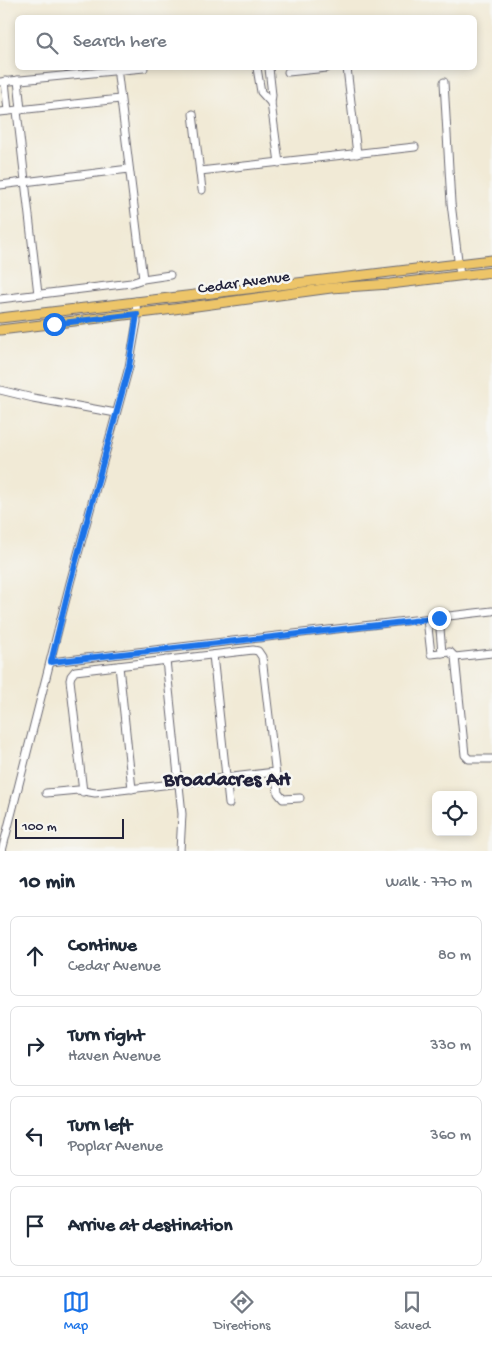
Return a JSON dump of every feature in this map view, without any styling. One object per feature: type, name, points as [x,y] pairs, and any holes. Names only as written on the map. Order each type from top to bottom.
[{"type":"main road","name":"Cedar Avenue","points":[[0,330],[137,314],[279,290],[492,260]]},
{"type":"main road","name":"Cedar Avenue","points":[[0,318],[136,301],[390,284],[492,272]]},
{"type":"street","points":[[8,111],[2,82],[123,70]]},
{"type":"street","points":[[257,70],[262,92],[271,103]]},
{"type":"street","points":[[269,70],[271,103],[280,162]]},
{"type":"street","points":[[288,72],[308,70]]},
{"type":"street","points":[[347,70],[357,154]]},
{"type":"street","points":[[118,76],[143,279]]},
{"type":"street","points":[[18,80],[25,182],[38,294]]},
{"type":"street","points":[[444,82],[451,202],[460,276]]},
{"type":"street","points":[[0,112],[120,99]]},
{"type":"street","points":[[193,114],[202,190]]},
{"type":"street","points":[[200,172],[415,147]]},
{"type":"street","points":[[0,185],[129,169]]},
{"type":"street","points":[[0,299],[131,283],[143,279],[170,275]]},
{"type":"street","points":[[2,851],[74,568],[133,348],[137,314],[136,301]]},
{"type":"street","points":[[0,390],[116,413]]},
{"type":"street","points":[[51,662],[492,611]]},
{"type":"street","points":[[439,618],[442,653]]},
{"type":"street","points":[[427,619],[431,654],[450,652],[455,658],[465,755],[470,759],[492,759]]},
{"type":"street","points":[[83,792],[71,676],[75,671],[253,650],[261,654],[278,793],[281,798],[286,800],[300,798]]},
{"type":"street","points":[[455,658],[492,653]]},
{"type":"street","points":[[213,655],[229,804]]},
{"type":"street","points":[[166,660],[180,784],[182,814],[180,851]]},
{"type":"street","points":[[118,666],[132,788]]},
{"type":"street","points":[[46,793],[72,790],[95,793],[275,772]]},
{"type":"district","name":"Broadacres AH","points":[[227,781]]},
{"type":"route","points":[[54,324],[137,314],[129,367],[70,583],[51,662],[439,618]]}]
